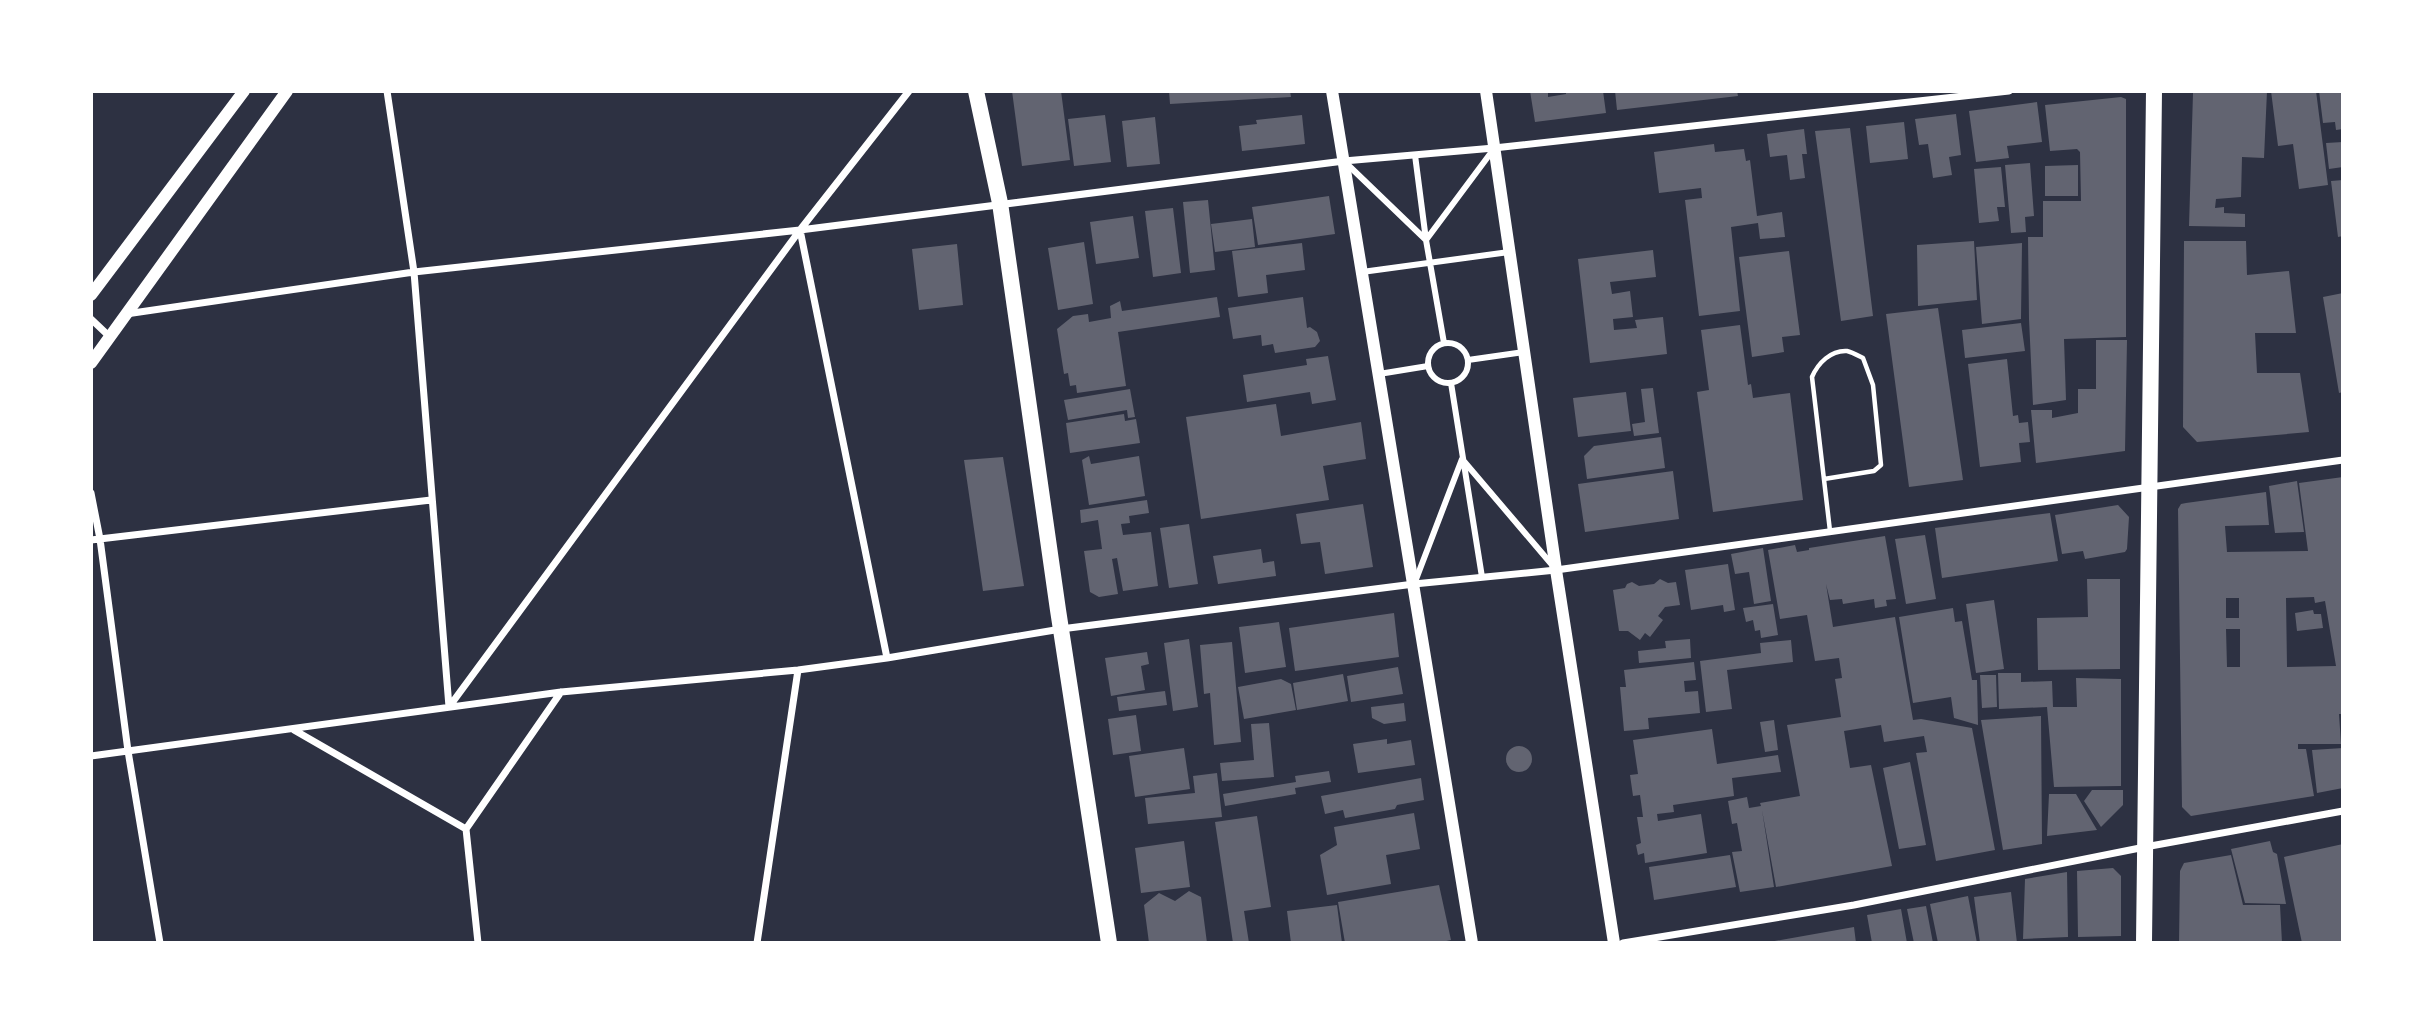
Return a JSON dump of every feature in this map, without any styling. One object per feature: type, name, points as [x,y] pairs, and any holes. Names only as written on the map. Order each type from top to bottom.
[{"type":"main road","points":[[976,91],[1000,203],[1109,943]]},
{"type":"main road","points":[[2144,943],[2154,91]]},
{"type":"street","points":[[91,295],[244,91]]},
{"type":"street","points":[[91,363],[287,91]]},
{"type":"street","points":[[387,91],[414,272],[430,500],[449,708]]},
{"type":"street","points":[[449,708],[800,230],[909,91]]},
{"type":"street","points":[[1332,91],[1472,943]]},
{"type":"street","points":[[1486,91],[1614,943]]},
{"type":"street","points":[[127,314],[414,272],[800,230],[1344,161],[1494,148],[2009,91]]},
{"type":"street","points":[[1426,240],[1494,148]]},
{"type":"street","points":[[1415,155],[1444,343]]},
{"type":"street","points":[[1344,161],[1426,240]]},
{"type":"street","points":[[800,230],[887,658]]},
{"type":"street","points":[[1362,272],[1509,252]]},
{"type":"street","points":[[91,319],[111,338]]},
{"type":"street","points":[[1444,343],[1457,345],[1466,353],[1468,359],[1466,372],[1451,383],[1437,380],[1428,366],[1433,350],[1444,343]]},
{"type":"street","points":[[1468,359],[1524,352]]},
{"type":"street","points":[[1379,374],[1428,366]]},
{"type":"street","points":[[1451,383],[1482,577]]},
{"type":"street","points":[[1414,584],[1462,459]]},
{"type":"street","points":[[1462,459],[1556,569]]},
{"type":"street","points":[[91,756],[561,692],[798,670],[1062,629],[1414,584],[1556,569],[2343,460]]},
{"type":"street","points":[[91,493],[95,540],[160,943]]},
{"type":"street","points":[[95,540],[430,500]]},
{"type":"street","points":[[757,943],[798,670]]},
{"type":"street","points":[[478,943],[466,829],[561,692]]},
{"type":"street","points":[[295,730],[466,829]]},
{"type":"street","points":[[1623,943],[1854,905],[2343,811]]},
{"type":"lane","points":[[1824,479],[1874,471],[1881,466],[1873,385],[1863,358],[1847,351],[1828,356],[1816,366],[1812,377],[1830,532]]},
{"type":"building","points":[[1012,91],[1061,91],[1070,160],[1022,166]]},
{"type":"building","points":[[1169,91],[1290,91],[1291,97],[1170,104]]},
{"type":"building","points":[[1530,91],[1548,91],[1548,97],[1566,94],[1566,91],[1603,91],[1606,113],[1535,122]]},
{"type":"building","points":[[1615,91],[1737,91],[1738,96],[1617,110]]},
{"type":"building","points":[[2267,91],[2264,158],[2242,157],[2241,197],[2216,199],[2215,208],[2224,207],[2224,213],[2245,214],[2245,227],[2189,226],[2193,93]]},
{"type":"building","points":[[2271,91],[2316,91],[2328,185],[2299,189],[2293,144],[2278,146]]},
{"type":"building","points":[[2319,91],[2343,91],[2343,129],[2336,130],[2335,122],[2323,123]]},
{"type":"building","points":[[2121,97],[2126,99],[2126,337],[2064,339],[2066,400],[2033,405],[2028,237],[2043,237],[2043,201],[2081,201],[2080,152],[2077,149],[2050,151],[2045,105]]},
{"type":"building","points":[[2037,102],[2042,142],[2007,146],[2009,158],[1976,162],[1969,111]]},
{"type":"building","points":[[1956,114],[1961,155],[1949,157],[1952,175],[1933,178],[1928,144],[1919,145],[1915,119]]},
{"type":"building","points":[[1105,115],[1111,162],[1074,166],[1068,119]]},
{"type":"building","points":[[1302,115],[1305,144],[1242,151],[1239,126],[1257,124],[1256,120]]},
{"type":"building","points":[[1155,117],[1160,164],[1127,167],[1122,121]]},
{"type":"building","points":[[1904,122],[1908,159],[1870,163],[1866,126]]},
{"type":"building","points":[[1850,128],[1873,316],[1841,321],[1815,131]]},
{"type":"building","points":[[1804,129],[1807,154],[1802,154],[1805,178],[1790,180],[1787,155],[1770,157],[1767,134]]},
{"type":"building","points":[[2343,142],[2343,167],[2329,169],[2326,143]]},
{"type":"building","points":[[1714,144],[1715,152],[1744,149],[1746,161],[1750,160],[1757,216],[1782,212],[1785,237],[1760,239],[1758,223],[1731,227],[1740,311],[1699,316],[1685,200],[1702,198],[1701,188],[1659,193],[1654,152]]},
{"type":"building","points":[[2030,163],[2034,216],[2025,217],[2026,232],[2011,233],[2005,165]]},
{"type":"building","points":[[2078,165],[2078,196],[2045,196],[2045,166]]},
{"type":"building","points":[[2001,167],[2005,207],[1997,207],[1999,221],[1979,223],[1974,169]]},
{"type":"building","points":[[2343,180],[2343,236],[2338,237],[2331,181]]},
{"type":"building","points":[[1329,196],[1335,234],[1258,245],[1252,207]]},
{"type":"building","points":[[1208,200],[1215,270],[1190,273],[1183,202]]},
{"type":"building","points":[[1173,208],[1181,273],[1153,277],[1145,211]]},
{"type":"building","points":[[1133,216],[1139,258],[1096,264],[1090,222]]},
{"type":"building","points":[[1252,219],[1255,247],[1215,252],[1211,224]]},
{"type":"building","points":[[1974,241],[1977,300],[1918,306],[1917,245]]},
{"type":"building","points":[[2184,241],[2246,241],[2247,275],[2289,271],[2296,333],[2255,333],[2257,373],[2300,373],[2309,432],[2197,442],[2183,427]]},
{"type":"building","points":[[1084,242],[1093,304],[1058,310],[1048,248]]},
{"type":"building","points":[[1302,243],[1305,270],[1266,275],[1268,293],[1238,297],[1232,251]]},
{"type":"building","points":[[2022,243],[2021,319],[1982,324],[1976,247]]},
{"type":"building","points":[[957,244],[963,305],[919,310],[912,249]]},
{"type":"building","points":[[1653,250],[1656,277],[1610,282],[1612,294],[1630,291],[1633,317],[1613,319],[1614,330],[1637,328],[1635,320],[1663,317],[1667,354],[1590,363],[1578,259]]},
{"type":"building","points":[[1789,251],[1800,335],[1782,337],[1784,352],[1752,357],[1739,257]]},
{"type":"building","points":[[2343,293],[2343,392],[2339,393],[2323,297]]},
{"type":"building","points":[[1217,297],[1220,317],[1118,332],[1126,386],[1077,393],[1076,385],[1070,386],[1068,373],[1064,374],[1057,329],[1073,316],[1088,314],[1089,322],[1111,318],[1110,306],[1120,301],[1122,311]]},
{"type":"building","points":[[1303,297],[1307,328],[1317,332],[1320,341],[1315,347],[1275,353],[1273,344],[1262,346],[1261,335],[1233,339],[1228,308]]},
{"type":"building","points":[[1938,308],[1963,480],[1909,487],[1886,314]]},
{"type":"building","points":[[2021,323],[2025,351],[1965,358],[1962,330]]},
{"type":"building","points":[[1740,325],[1748,385],[1751,384],[1753,398],[1790,393],[1803,500],[1713,512],[1697,392],[1709,390],[1701,330]]},
{"type":"building","points":[[2096,340],[2127,340],[2125,451],[2036,463],[2031,410],[2052,410],[2052,418],[2078,413],[2078,389],[2096,389]]},
{"type":"building","points":[[1328,356],[1336,400],[1312,404],[1310,392],[1247,402],[1243,375],[1307,365],[1306,359]]},
{"type":"building","points":[[2007,359],[2013,416],[2018,415],[2019,423],[2028,422],[2030,442],[2019,443],[2021,462],[1980,467],[1968,364]]},
{"type":"building","points":[[1653,388],[1659,433],[1634,436],[1632,424],[1645,422],[1641,389]]},
{"type":"building","points":[[1130,389],[1135,417],[1128,418],[1127,410],[1068,420],[1064,400]]},
{"type":"building","points":[[1626,392],[1631,431],[1578,437],[1573,398]]},
{"type":"building","points":[[1276,404],[1281,436],[1361,422],[1366,459],[1323,466],[1329,500],[1201,519],[1186,417]]},
{"type":"building","points":[[1124,414],[1125,421],[1136,419],[1140,443],[1070,453],[1066,423]]},
{"type":"building","points":[[1661,437],[1665,468],[1587,479],[1584,456],[1594,446]]},
{"type":"building","points":[[1089,456],[1091,464],[1139,456],[1145,496],[1089,505],[1082,460]]},
{"type":"building","points":[[1003,457],[1024,586],[983,591],[964,460]]},
{"type":"building","points":[[1673,471],[1679,519],[1585,532],[1578,484]]},
{"type":"building","points":[[2343,477],[2343,714],[2339,714],[2341,744],[2298,744],[2298,749],[2306,749],[2314,796],[2191,816],[2182,807],[2178,509],[2181,504],[2186,503],[2266,492],[2269,525],[2225,526],[2227,552],[2308,551],[2299,483]],"holes":[[[2314,597],[2315,603],[2325,601],[2336,666],[2287,667],[2286,598]],[[2226,598],[2239,598],[2239,618],[2226,618]],[[2226,629],[2240,629],[2240,667],[2227,667]]]},
{"type":"building","points":[[2297,481],[2304,532],[2275,533],[2269,486]]},
{"type":"building","points":[[1147,500],[1149,513],[1129,516],[1130,523],[1121,524],[1123,535],[1151,532],[1158,586],[1123,591],[1117,558],[1112,559],[1118,594],[1099,597],[1090,592],[1084,551],[1102,549],[1098,520],[1081,523],[1080,510]]},
{"type":"building","points":[[1363,504],[1373,567],[1325,574],[1320,542],[1301,544],[1296,514]]},
{"type":"building","points":[[2118,505],[2129,517],[2125,552],[2085,559],[2083,551],[2062,554],[2055,515]]},
{"type":"building","points":[[2050,513],[2058,561],[1942,578],[1935,528]]},
{"type":"building","points":[[1189,524],[1198,584],[1169,588],[1160,528]]},
{"type":"building","points":[[1925,535],[1936,599],[1906,604],[1895,539]]},
{"type":"building","points":[[1885,536],[1896,599],[1886,600],[1887,606],[1875,608],[1874,599],[1843,604],[1842,599],[1830,600],[1826,584],[1833,627],[1895,617],[1913,720],[1972,728],[1995,850],[1936,861],[1916,753],[1927,752],[1924,736],[1884,742],[1881,725],[1844,731],[1850,768],[1871,765],[1892,866],[1776,887],[1762,810],[1774,887],[1740,892],[1732,852],[1742,851],[1737,823],[1732,824],[1728,801],[1747,797],[1749,808],[1761,806],[1760,803],[1800,796],[1787,725],[1841,717],[1835,679],[1842,678],[1839,658],[1815,661],[1807,615],[1780,619],[1768,550],[1795,545],[1797,552]]},
{"type":"building","points":[[1763,548],[1771,601],[1754,604],[1749,572],[1735,574],[1731,554]]},
{"type":"building","points":[[1261,549],[1263,563],[1274,561],[1276,576],[1218,584],[1213,556]]},
{"type":"building","points":[[1728,564],[1735,610],[1724,612],[1723,605],[1691,610],[1685,570]]},
{"type":"building","points":[[1660,579],[1668,583],[1676,582],[1680,605],[1665,607],[1658,616],[1663,620],[1650,637],[1645,633],[1640,640],[1628,631],[1619,631],[1613,590],[1625,588],[1632,582],[1639,586],[1654,584]]},
{"type":"building","points":[[2087,579],[2120,579],[2120,669],[2038,670],[2037,618],[2088,617]]},
{"type":"building","points":[[1994,600],[2004,669],[1976,673],[1966,604]]},
{"type":"building","points":[[1773,604],[1778,635],[1761,638],[1760,630],[1755,631],[1753,620],[1746,622],[1743,608]]},
{"type":"building","points":[[1953,608],[1955,622],[1962,621],[1972,680],[1977,680],[1978,725],[1954,718],[1951,697],[1913,703],[1899,617]]},
{"type":"building","points":[[2313,610],[2314,614],[2321,614],[2323,628],[2297,631],[2295,613]]},
{"type":"building","points":[[1394,613],[1399,657],[1295,671],[1289,628]]},
{"type":"building","points":[[1279,622],[1286,667],[1245,673],[1239,627]]},
{"type":"building","points":[[1189,639],[1198,707],[1173,711],[1164,643]]},
{"type":"building","points":[[1690,639],[1691,658],[1639,663],[1638,651],[1666,648],[1665,641]]},
{"type":"building","points":[[1791,640],[1793,662],[1727,670],[1732,709],[1706,712],[1700,661],[1761,653],[1760,643]]},
{"type":"building","points":[[1232,642],[1241,742],[1214,745],[1210,693],[1204,694],[1200,645]]},
{"type":"building","points":[[1147,652],[1149,664],[1141,666],[1145,690],[1111,696],[1105,658]]},
{"type":"building","points":[[1694,662],[1696,680],[1684,681],[1685,692],[1698,691],[1700,713],[1648,718],[1649,729],[1624,731],[1620,687],[1626,687],[1624,670]]},
{"type":"building","points":[[1398,667],[1403,694],[1351,702],[1347,676]]},
{"type":"building","points":[[1998,673],[2021,673],[2021,682],[2052,681],[2053,707],[2077,707],[2076,678],[2121,679],[2121,786],[2054,787],[2047,707],[1999,709]]},
{"type":"building","points":[[1343,674],[1348,701],[1297,710],[1293,683]]},
{"type":"building","points":[[1980,675],[1996,675],[1997,707],[1982,708]]},
{"type":"building","points":[[1281,679],[1291,684],[1296,710],[1244,719],[1238,687]]},
{"type":"building","points":[[1165,691],[1167,705],[1119,711],[1117,697]]},
{"type":"building","points":[[1404,703],[1406,721],[1384,724],[1372,718],[1371,707]]},
{"type":"building","points":[[1136,715],[1141,751],[1113,755],[1108,719]]},
{"type":"building","points":[[2041,716],[2042,844],[2003,850],[1981,720]]},
{"type":"building","points":[[1774,720],[1778,750],[1765,752],[1760,722]]},
{"type":"building","points":[[1269,723],[1274,777],[1222,781],[1220,763],[1254,760],[1251,724]]},
{"type":"building","points":[[1712,729],[1717,764],[1778,755],[1781,772],[1732,778],[1734,796],[1673,805],[1674,812],[1657,814],[1658,821],[1701,814],[1707,853],[1645,863],[1644,853],[1638,855],[1636,845],[1641,843],[1637,817],[1643,817],[1640,795],[1633,796],[1630,775],[1638,774],[1633,740]]},
{"type":"building","points":[[1387,739],[1387,744],[1411,740],[1415,765],[1358,773],[1353,744]]},
{"type":"building","points":[[1519,746],[1528,750],[1532,759],[1528,768],[1519,772],[1510,768],[1506,759],[1510,750]]},
{"type":"building","points":[[1184,748],[1190,789],[1135,797],[1129,756]]},
{"type":"building","points":[[2343,748],[2343,788],[2317,793],[2312,750]]},
{"type":"building","points":[[1910,762],[1926,845],[1899,849],[1883,768]]},
{"type":"building","points":[[1329,771],[1331,782],[1295,788],[1296,794],[1225,806],[1223,794],[1296,782],[1295,776]]},
{"type":"building","points":[[1217,773],[1222,817],[1148,824],[1145,798],[1195,793],[1193,776]]},
{"type":"building","points":[[1421,778],[1424,800],[1397,805],[1395,809],[1345,818],[1343,810],[1325,814],[1321,796]]},
{"type":"building","points":[[2092,790],[2123,790],[2123,805],[2101,827],[2084,801]]},
{"type":"building","points":[[2049,794],[2076,794],[2097,830],[2047,836]]},
{"type":"building","points":[[1414,813],[1420,849],[1386,855],[1391,884],[1327,895],[1320,855],[1337,845],[1334,827]]},
{"type":"building","points":[[1257,816],[1271,907],[1244,911],[1249,943],[1233,943],[1215,822]]},
{"type":"building","points":[[1184,841],[1190,887],[1141,893],[1135,848]]},
{"type":"building","points":[[2270,841],[2273,852],[2277,854],[2286,904],[2245,903],[2231,849]]},
{"type":"building","points":[[2343,844],[2343,943],[2302,943],[2284,857]]},
{"type":"building","points":[[1730,855],[1736,887],[1654,900],[1649,867]]},
{"type":"building","points":[[2231,855],[2243,905],[2280,905],[2282,943],[2179,943],[2180,871],[2184,863]]},
{"type":"building","points":[[2113,868],[2121,876],[2121,936],[2078,937],[2077,871]]},
{"type":"building","points":[[2067,872],[2068,937],[2023,939],[2025,879]]},
{"type":"building","points":[[1439,885],[1451,940],[1437,943],[1345,943],[1338,902]]},
{"type":"building","points":[[1189,891],[1201,897],[1207,943],[1149,943],[1144,905],[1159,893],[1175,901]]},
{"type":"building","points":[[2011,892],[2017,943],[1980,943],[1974,897]]},
{"type":"building","points":[[1968,896],[1977,943],[1938,943],[1930,904]]},
{"type":"building","points":[[1337,905],[1342,943],[1291,943],[1287,911]]},
{"type":"building","points":[[1926,906],[1933,943],[1914,943],[1907,909]]},
{"type":"building","points":[[1901,909],[1907,943],[1872,943],[1867,915]]},
{"type":"building","points":[[1854,927],[1856,943],[1769,943],[1769,942]]}]
